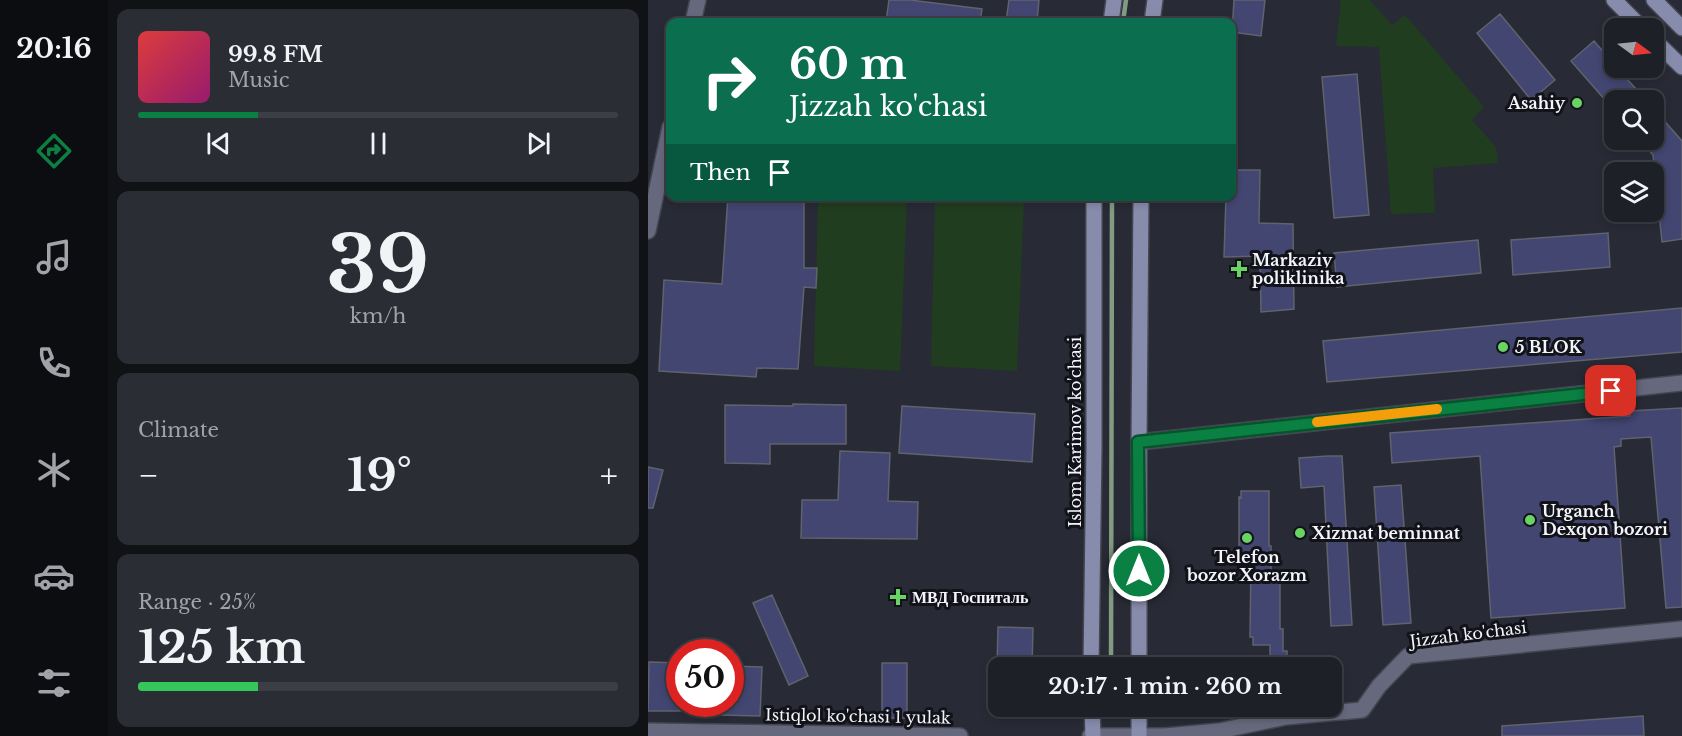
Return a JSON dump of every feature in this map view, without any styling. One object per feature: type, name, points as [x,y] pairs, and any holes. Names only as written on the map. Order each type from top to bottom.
[{"type":"main road","points":[[1112,18],[1114,0]]},
{"type":"main road","points":[[1153,18],[1155,0]]},
{"type":"main road","points":[[1614,0],[1632,18]]},
{"type":"main road","points":[[1654,0],[1682,28]]},
{"type":"main road","points":[[1664,50],[1682,67]]},
{"type":"main road","name":"Islom Karimov ko'chasi","points":[[1091,657],[1094,201]]},
{"type":"main road","points":[[1139,657],[1138,442],[1141,201]]},
{"type":"main road","points":[[1092,717],[1092,736]]},
{"type":"main road","points":[[1139,717],[1139,736]]},
{"type":"street","points":[[694,18],[698,0]]},
{"type":"street","points":[[648,231],[666,146]]},
{"type":"street","points":[[1138,442],[1682,383]]},
{"type":"street","name":"Jizzah ko'chasi","points":[[1139,736],[1219,731],[1286,717],[1362,710],[1379,686],[1408,656],[1682,629]]},
{"type":"street","name":"Istiqlol ko'chasi 1 yulak","points":[[648,731],[960,736]]},
{"type":"street","points":[[1092,736],[1139,736]]},
{"type":"green space","points":[[1341,0],[1370,0],[1392,25],[1405,15],[1484,107],[1472,120],[1496,147],[1498,163],[1433,168],[1435,213],[1391,214],[1379,47],[1336,46]]},
{"type":"green space","points":[[818,201],[907,201],[900,371],[814,366]]},
{"type":"green space","points":[[935,201],[1024,201],[1017,371],[931,366]]},
{"type":"building","points":[[889,0],[910,0],[982,9],[981,18],[887,18]]},
{"type":"building","points":[[1009,0],[1039,0],[1037,18],[1007,18]]},
{"type":"building","points":[[1234,0],[1265,0],[1261,36],[1236,33],[1236,18],[1233,18]]},
{"type":"building","points":[[1500,14],[1555,80],[1531,100],[1477,33]]},
{"type":"building","points":[[1594,41],[1604,52],[1604,78],[1626,78],[1637,90],[1604,90],[1604,99],[1571,61]]},
{"type":"building","points":[[1357,74],[1369,215],[1334,218],[1322,77]]},
{"type":"building","points":[[1664,121],[1682,141],[1682,239],[1662,242],[1660,222],[1664,222],[1664,162],[1654,162],[1653,155],[1649,150],[1664,150]]},
{"type":"building","points":[[1236,170],[1260,170],[1259,223],[1293,224],[1294,309],[1261,312],[1260,256],[1224,257],[1226,201],[1236,201]]},
{"type":"building","points":[[728,201],[804,201],[804,268],[817,268],[816,288],[804,287],[798,369],[757,368],[756,377],[659,371],[664,280],[722,284]]},
{"type":"building","points":[[1608,233],[1610,267],[1513,275],[1511,240]]},
{"type":"building","points":[[1478,240],[1481,273],[1337,287],[1334,253]]},
{"type":"building","name":"5 BLOK","points":[[1682,308],[1682,352],[1327,382],[1323,341]]},
{"type":"building","points":[[793,404],[846,405],[846,444],[770,444],[770,464],[725,463],[725,405],[793,406]]},
{"type":"building","points":[[902,406],[1035,414],[1032,462],[899,453]]},
{"type":"building","points":[[1682,408],[1682,607],[1666,608],[1651,437],[1621,439],[1621,446],[1614,447],[1625,608],[1491,618],[1480,456],[1392,463],[1390,433],[1630,416],[1629,411]]},
{"type":"building","points":[[840,451],[890,453],[888,501],[918,502],[917,539],[801,538],[802,500],[838,500]]},
{"type":"building","points":[[1342,456],[1352,625],[1331,626],[1324,486],[1301,488],[1299,458]]},
{"type":"building","points":[[648,467],[663,470],[653,508],[648,508]]},
{"type":"building","points":[[1401,485],[1411,623],[1383,625],[1374,487]]},
{"type":"building","points":[[1241,491],[1269,491],[1271,574],[1280,574],[1280,629],[1283,629],[1283,651],[1287,651],[1287,657],[1270,657],[1270,645],[1253,645],[1253,637],[1250,637],[1251,561],[1242,561],[1242,553],[1239,553],[1239,497],[1241,498]]},
{"type":"building","points":[[772,595],[808,676],[789,685],[753,603]]},
{"type":"building","points":[[998,627],[1033,628],[1032,657],[997,657]]},
{"type":"building","points":[[649,662],[666,663],[666,711],[648,711]]},
{"type":"building","points":[[882,663],[907,663],[907,718],[882,718]]},
{"type":"building","points":[[744,666],[762,667],[760,716],[744,716]]},
{"type":"building","points":[[1643,716],[1644,736],[1502,736],[1502,726]]},
{"type":"waterway","points":[[1124,18],[1126,0]]},
{"type":"waterway","points":[[1111,657],[1112,201]]},
{"type":"slow traffic","points":[[1317,422],[1437,409]]},
{"type":"place","name":"Asahiy","points":[[1577,103]]},
{"type":"place","name":"Markaziy poliklinika","points":[[1239,269]]},
{"type":"place","name":"5 BLOK","points":[[1503,347]]},
{"type":"place","name":"Urganch Dexqon bozori","points":[[1530,520]]},
{"type":"place","name":"Xizmat beminnat","points":[[1300,533]]},
{"type":"place","name":"Telefon bozor Xorazm","points":[[1247,538]]},
{"type":"place","name":"МВД Госпиталь","points":[[898,597]]},
{"type":"route","points":[[1139,571],[1138,442],[1611,391]]}]
